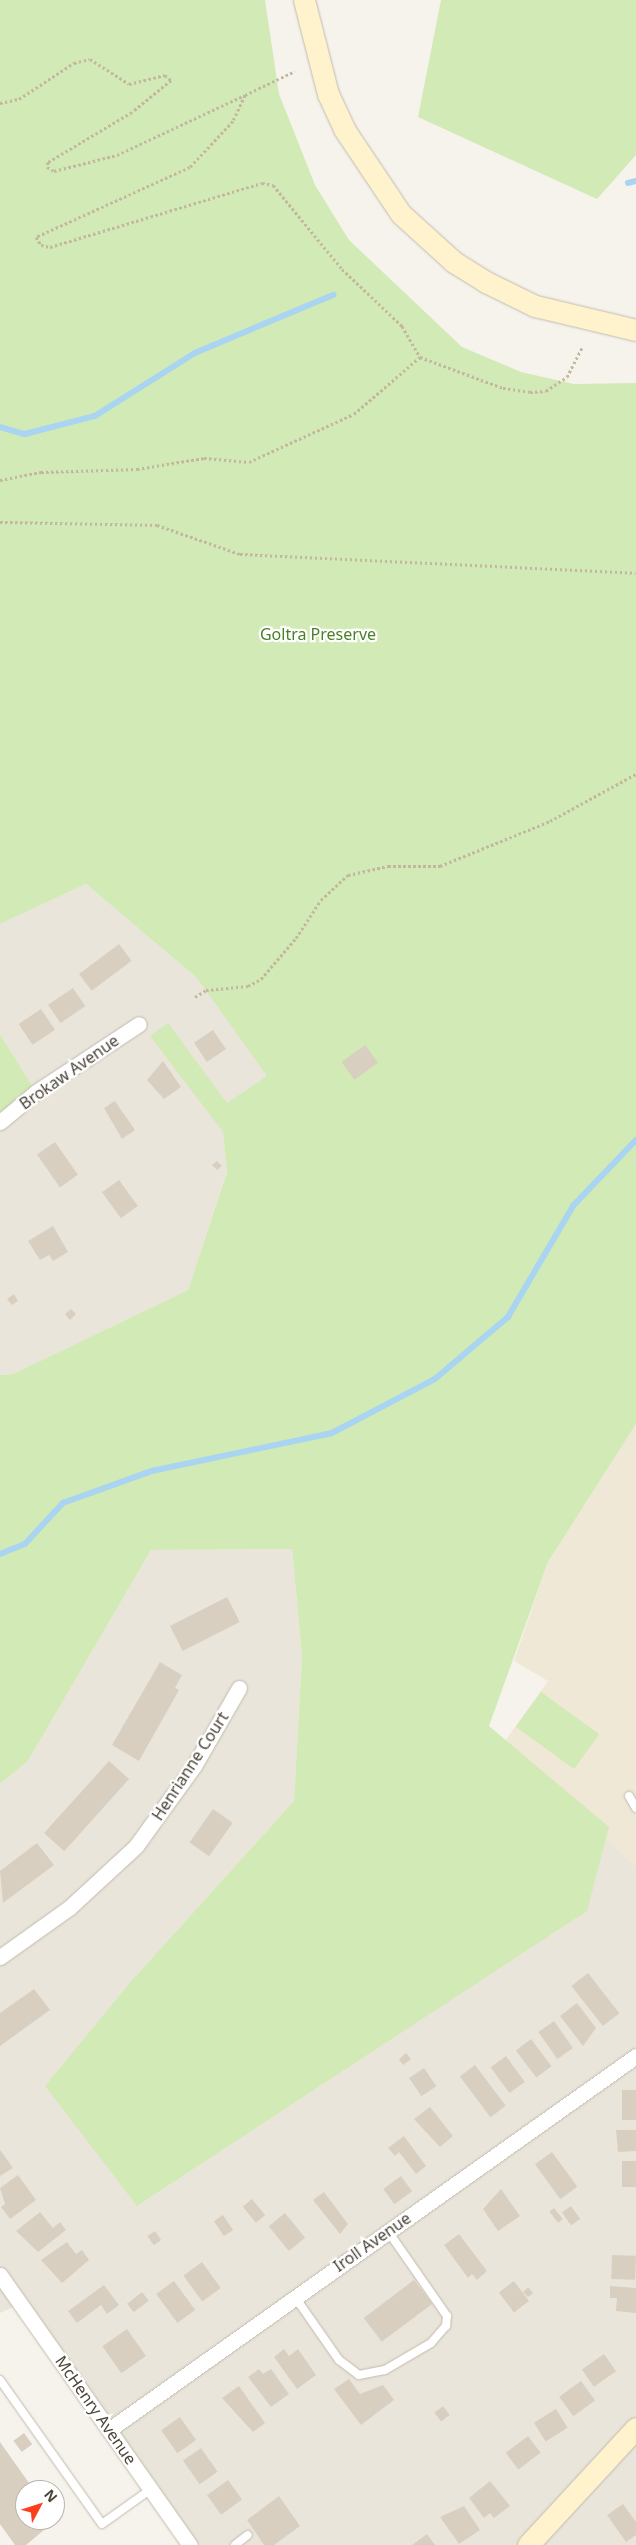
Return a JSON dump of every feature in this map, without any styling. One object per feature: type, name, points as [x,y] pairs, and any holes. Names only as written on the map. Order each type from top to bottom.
[{"type":"street","points":[[304,0],[328,94],[344,129],[401,214],[454,262],[486,282],[535,306],[636,330]]},
{"type":"street","name":"Brokaw Avenue","points":[[0,1122],[36,1092],[139,1024]]},
{"type":"street","name":"Henrianne Court","points":[[0,1957],[70,1908],[136,1846],[172,1799],[238,1688]]},
{"type":"street","name":"Iroll Avenue","points":[[110,2429],[636,2056]]},
{"type":"street","name":"McHenry Avenue","points":[[0,2275],[190,2545]]},
{"type":"street","points":[[528,2545],[636,2428]]},
{"type":"lane","points":[[629,1796],[636,1808]]},
{"type":"lane","points":[[295,2297],[339,2360],[359,2375],[385,2370],[431,2343],[446,2326],[447,2316],[388,2231]]},
{"type":"lane","points":[[0,2380],[102,2524],[151,2488]]},
{"type":"lane","points":[[235,2545],[248,2535]]},
{"type":"path","points":[[0,103],[19,99],[74,63],[90,59],[130,84],[165,75],[171,80],[132,112],[48,162],[47,167],[54,171],[117,155],[295,71]]},
{"type":"path","points":[[245,96],[233,121],[190,167],[36,237],[41,245],[50,248],[262,183],[273,185],[342,269],[402,326],[420,356],[503,388],[530,392],[546,391],[567,378],[582,348]]},
{"type":"path","points":[[0,480],[41,472],[137,469],[204,458],[250,462],[354,414],[420,356]]},
{"type":"path","points":[[1,523],[157,525],[225,552],[278,557],[636,573]]},
{"type":"path","points":[[194,997],[206,990],[248,986],[261,979],[321,900],[348,875],[388,866],[449,862],[550,821],[636,774]]},
{"type":"shaded area","points":[[430,875],[223,1131],[227,1171],[188,1290],[13,1374],[0,1375],[0,1122],[36,1092],[0,1034],[0,924],[86,884],[197,978]]},
{"type":"shaded area","points":[[636,1424],[636,1867],[503,1744],[548,1681],[514,1661],[548,1562]]},
{"type":"shaded area","points":[[292,1549],[302,1656],[294,1801],[133,1979],[137,2206],[586,1911],[609,1827],[636,1833],[636,2545],[190,2545],[20,2304],[0,2313],[0,1784],[28,1761],[151,1550]]},
{"type":"green space","name":"Goltra Preserve","points":[[0,0],[265,0],[279,94],[315,185],[349,240],[462,347],[521,372],[574,384],[636,383],[636,1424],[548,1562],[489,1726],[609,1827],[587,1911],[137,2206],[45,2086],[133,1979],[294,1801],[302,1656],[292,1549],[151,1550],[28,1761],[0,1784],[0,1375],[13,1374],[188,1290],[227,1172],[223,1132],[150,1036],[168,1023],[227,1103],[267,1076],[197,978],[86,884],[0,924]]},
{"type":"green space","points":[[441,0],[636,0],[636,155],[597,199],[418,117]]},
{"type":"green space","points":[[0,1034],[36,1092],[0,1122]]},
{"type":"green space","points":[[541,1692],[599,1734],[574,1769],[516,1727]]},
{"type":"building","points":[[119,944],[132,961],[92,991],[79,974]]},
{"type":"building","points":[[73,988],[85,1006],[60,1023],[48,1005]]},
{"type":"building","points":[[41,1009],[55,1030],[33,1045],[19,1024]]},
{"type":"building","points":[[213,1030],[226,1049],[207,1062],[194,1043]]},
{"type":"building","points":[[365,1045],[378,1063],[354,1080],[342,1062]]},
{"type":"building","points":[[163,1061],[181,1087],[164,1099],[147,1080]]},
{"type":"building","points":[[115,1101],[135,1130],[122,1139],[104,1108]]},
{"type":"building","points":[[55,1142],[78,1175],[60,1187],[37,1155]]},
{"type":"building","points":[[217,1161],[222,1166],[217,1170],[212,1165]]},
{"type":"building","points":[[119,1180],[138,1206],[121,1218],[102,1192]]},
{"type":"building","points":[[53,1226],[68,1252],[53,1261],[49,1255],[40,1260],[28,1241]]},
{"type":"building","points":[[14,1294],[18,1301],[12,1305],[7,1299]]},
{"type":"building","points":[[71,1309],[76,1314],[70,1320],[65,1314]]},
{"type":"building","points":[[227,1597],[240,1622],[183,1651],[170,1626]]},
{"type":"building","points":[[160,1662],[182,1675],[175,1688],[179,1690],[139,1761],[112,1745]]},
{"type":"building","points":[[109,1761],[129,1779],[64,1851],[44,1833]]},
{"type":"building","points":[[213,1809],[233,1823],[209,1856],[189,1843]]},
{"type":"building","points":[[37,1843],[54,1865],[3,1903],[0,1871]]},
{"type":"building","points":[[588,1973],[619,2013],[603,2026],[571,1986]]},
{"type":"building","points":[[34,1989],[50,2010],[0,2046],[0,2013]]},
{"type":"building","points":[[577,2003],[596,2028],[583,2046],[560,2016]]},
{"type":"building","points":[[554,2021],[573,2048],[557,2059],[538,2032]]},
{"type":"building","points":[[531,2039],[551,2066],[536,2078],[516,2050]]},
{"type":"building","points":[[406,2053],[411,2059],[403,2065],[399,2059]]},
{"type":"building","points":[[506,2056],[525,2082],[509,2093],[491,2067]]},
{"type":"building","points":[[475,2065],[506,2106],[491,2117],[460,2076]]},
{"type":"building","points":[[424,2068],[436,2086],[421,2096],[409,2078]]},
{"type":"building","points":[[622,2090],[636,2090],[636,2120],[622,2120]]},
{"type":"building","points":[[430,2107],[453,2136],[440,2147],[414,2119]]},
{"type":"building","points":[[616,2130],[636,2130],[636,2151],[618,2152]]},
{"type":"building","points":[[404,2136],[426,2166],[416,2174],[399,2152],[395,2156],[388,2148]]},
{"type":"building","points":[[0,2150],[13,2168],[0,2176]]},
{"type":"building","points":[[552,2152],[577,2187],[560,2199],[535,2164]]},
{"type":"building","points":[[622,2161],[636,2161],[636,2187],[622,2187]]},
{"type":"building","points":[[18,2175],[36,2200],[10,2219],[1,2207],[5,2204],[0,2188]]},
{"type":"building","points":[[401,2176],[412,2191],[394,2204],[383,2189]]},
{"type":"building","points":[[501,2189],[520,2216],[498,2231],[483,2209]]},
{"type":"building","points":[[324,2192],[348,2224],[340,2234],[313,2200]]},
{"type":"building","points":[[252,2199],[265,2215],[256,2223],[243,2207]]},
{"type":"building","points":[[571,2206],[580,2219],[571,2225],[562,2212]]},
{"type":"building","points":[[554,2208],[563,2219],[558,2223],[549,2212]]},
{"type":"building","points":[[40,2212],[53,2228],[60,2222],[66,2230],[38,2252],[16,2231]]},
{"type":"building","points":[[285,2213],[305,2238],[289,2251],[269,2226]]},
{"type":"building","points":[[223,2215],[233,2230],[224,2236],[214,2221]]},
{"type":"building","points":[[155,2231],[161,2240],[154,2245],[148,2236]]},
{"type":"building","points":[[459,2234],[487,2271],[477,2280],[472,2274],[468,2278],[444,2245]]},
{"type":"building","points":[[67,2242],[76,2254],[82,2250],[89,2260],[62,2283],[41,2260]]},
{"type":"building","points":[[612,2255],[636,2256],[635,2280],[611,2279]]},
{"type":"building","points":[[202,2262],[221,2288],[202,2301],[183,2276]]},
{"type":"building","points":[[414,2280],[432,2304],[382,2342],[364,2318]]},
{"type":"building","points":[[174,2281],[195,2310],[177,2323],[156,2294]]},
{"type":"building","points":[[514,2281],[529,2301],[514,2312],[499,2292]]},
{"type":"building","points":[[104,2285],[119,2305],[107,2314],[101,2305],[77,2323],[68,2311]]},
{"type":"building","points":[[610,2286],[636,2288],[636,2313],[616,2311],[617,2298],[610,2298]]},
{"type":"building","points":[[528,2287],[533,2293],[528,2297],[523,2292]]},
{"type":"building","points":[[142,2292],[149,2301],[134,2312],[127,2304]]},
{"type":"building","points":[[127,2329],[146,2356],[121,2373],[102,2346]]},
{"type":"building","points":[[284,2349],[289,2356],[298,2349],[316,2375],[297,2389],[274,2357]]},
{"type":"building","points":[[604,2354],[616,2371],[594,2387],[582,2369]]},
{"type":"building","points":[[259,2369],[263,2374],[271,2369],[289,2394],[271,2407],[248,2377]]},
{"type":"building","points":[[349,2379],[360,2394],[383,2385],[394,2400],[361,2425],[334,2389]]},
{"type":"building","points":[[581,2381],[595,2400],[573,2416],[559,2397]]},
{"type":"building","points":[[239,2386],[265,2423],[253,2432],[222,2398]]},
{"type":"building","points":[[443,2406],[450,2415],[441,2421],[434,2413]]},
{"type":"building","points":[[556,2409],[568,2428],[546,2441],[534,2423]]},
{"type":"building","points":[[180,2417],[196,2440],[177,2453],[161,2430]]},
{"type":"building","points":[[24,2433],[32,2444],[22,2452],[13,2441]]},
{"type":"building","points":[[528,2436],[541,2453],[518,2470],[506,2453]]},
{"type":"building","points":[[0,2442],[27,2480],[15,2480],[15,2530],[44,2530],[26,2545],[15,2545],[0,2524]]},
{"type":"building","points":[[201,2448],[218,2472],[200,2484],[183,2461]]},
{"type":"building","points":[[228,2480],[242,2499],[221,2515],[207,2495]]},
{"type":"building","points":[[490,2481],[510,2506],[494,2518],[490,2513],[484,2518],[469,2498]]},
{"type":"building","points":[[279,2496],[300,2526],[274,2545],[264,2545],[247,2520]]},
{"type":"building","points":[[623,2504],[636,2522],[636,2535],[626,2542],[607,2515]]},
{"type":"building","points":[[464,2506],[480,2530],[459,2544],[440,2517]]},
{"type":"building","points":[[427,2534],[435,2545],[412,2545]]},
{"type":"waterway","points":[[628,183],[636,181]]},
{"type":"waterway","points":[[0,427],[25,434],[95,416],[195,353],[333,295]]},
{"type":"waterway","points":[[0,1554],[25,1544],[63,1503],[152,1471],[332,1433],[435,1379],[508,1317],[573,1206],[636,1140]]}]
